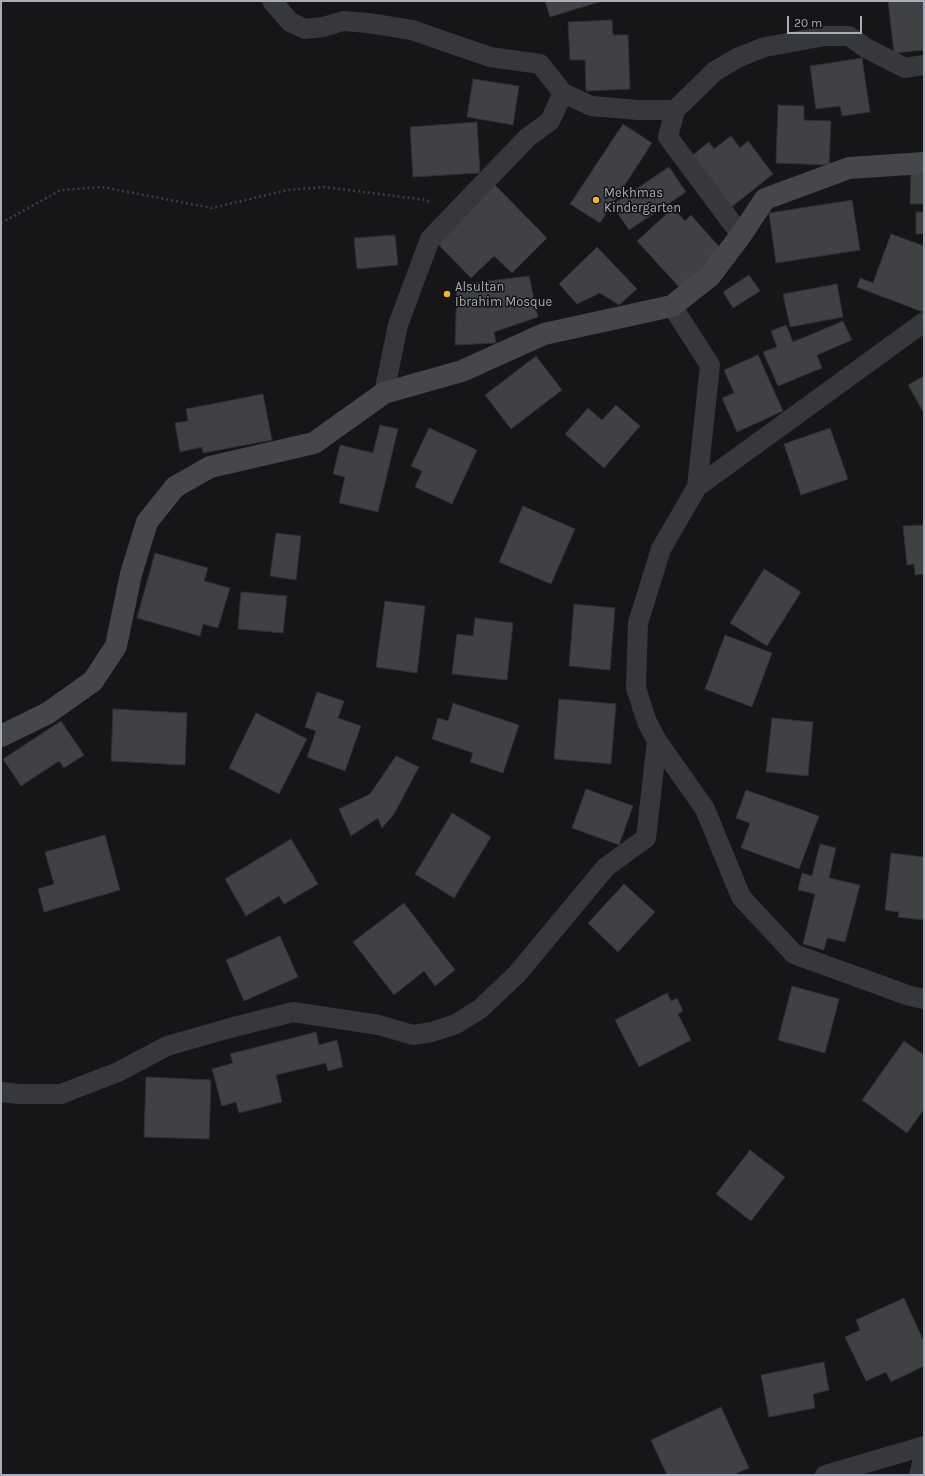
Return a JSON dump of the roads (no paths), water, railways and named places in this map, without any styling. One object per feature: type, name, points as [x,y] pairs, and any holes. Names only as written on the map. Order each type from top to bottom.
[{"type":"street","points":[[272,1],[290,22],[305,29],[323,28],[343,21],[368,23],[412,30],[490,57],[540,64],[563,93],[591,106],[638,110],[675,110]]},
{"type":"street","points":[[741,235],[668,137],[675,110],[715,71],[739,57],[765,47],[825,36],[849,36],[866,48],[905,68],[924,65]]},
{"type":"street","points":[[384,393],[398,325],[430,239],[527,138],[550,121],[563,93]]},
{"type":"street","points":[[1,736],[48,713],[93,681],[116,646],[131,574],[147,522],[175,487],[210,467],[314,443],[384,393],[462,371],[544,334],[672,306],[710,276],[741,235],[765,199],[849,168],[900,166],[924,163]]},
{"type":"street","points":[[672,306],[710,365],[698,487]]},
{"type":"street","points":[[924,322],[698,487],[661,549],[638,623],[636,688],[647,722],[657,741],[705,809],[741,897],[794,954],[910,996],[924,999]]},
{"type":"street","points":[[1,1092],[19,1094],[61,1094],[118,1072],[167,1046],[293,1012],[379,1025],[413,1035],[432,1032],[456,1024],[480,1008],[517,974],[606,867],[646,838],[657,741]]},
{"type":"street","points":[[825,1475],[924,1446]]},
{"type":"street","points":[[919,1475],[924,1454]]},
{"type":"place","name":"Mekhmas Kindergarten","points":[[596,200]]},
{"type":"place","name":"Alsultan Ibrahim Mosque","points":[[447,294]]}]
